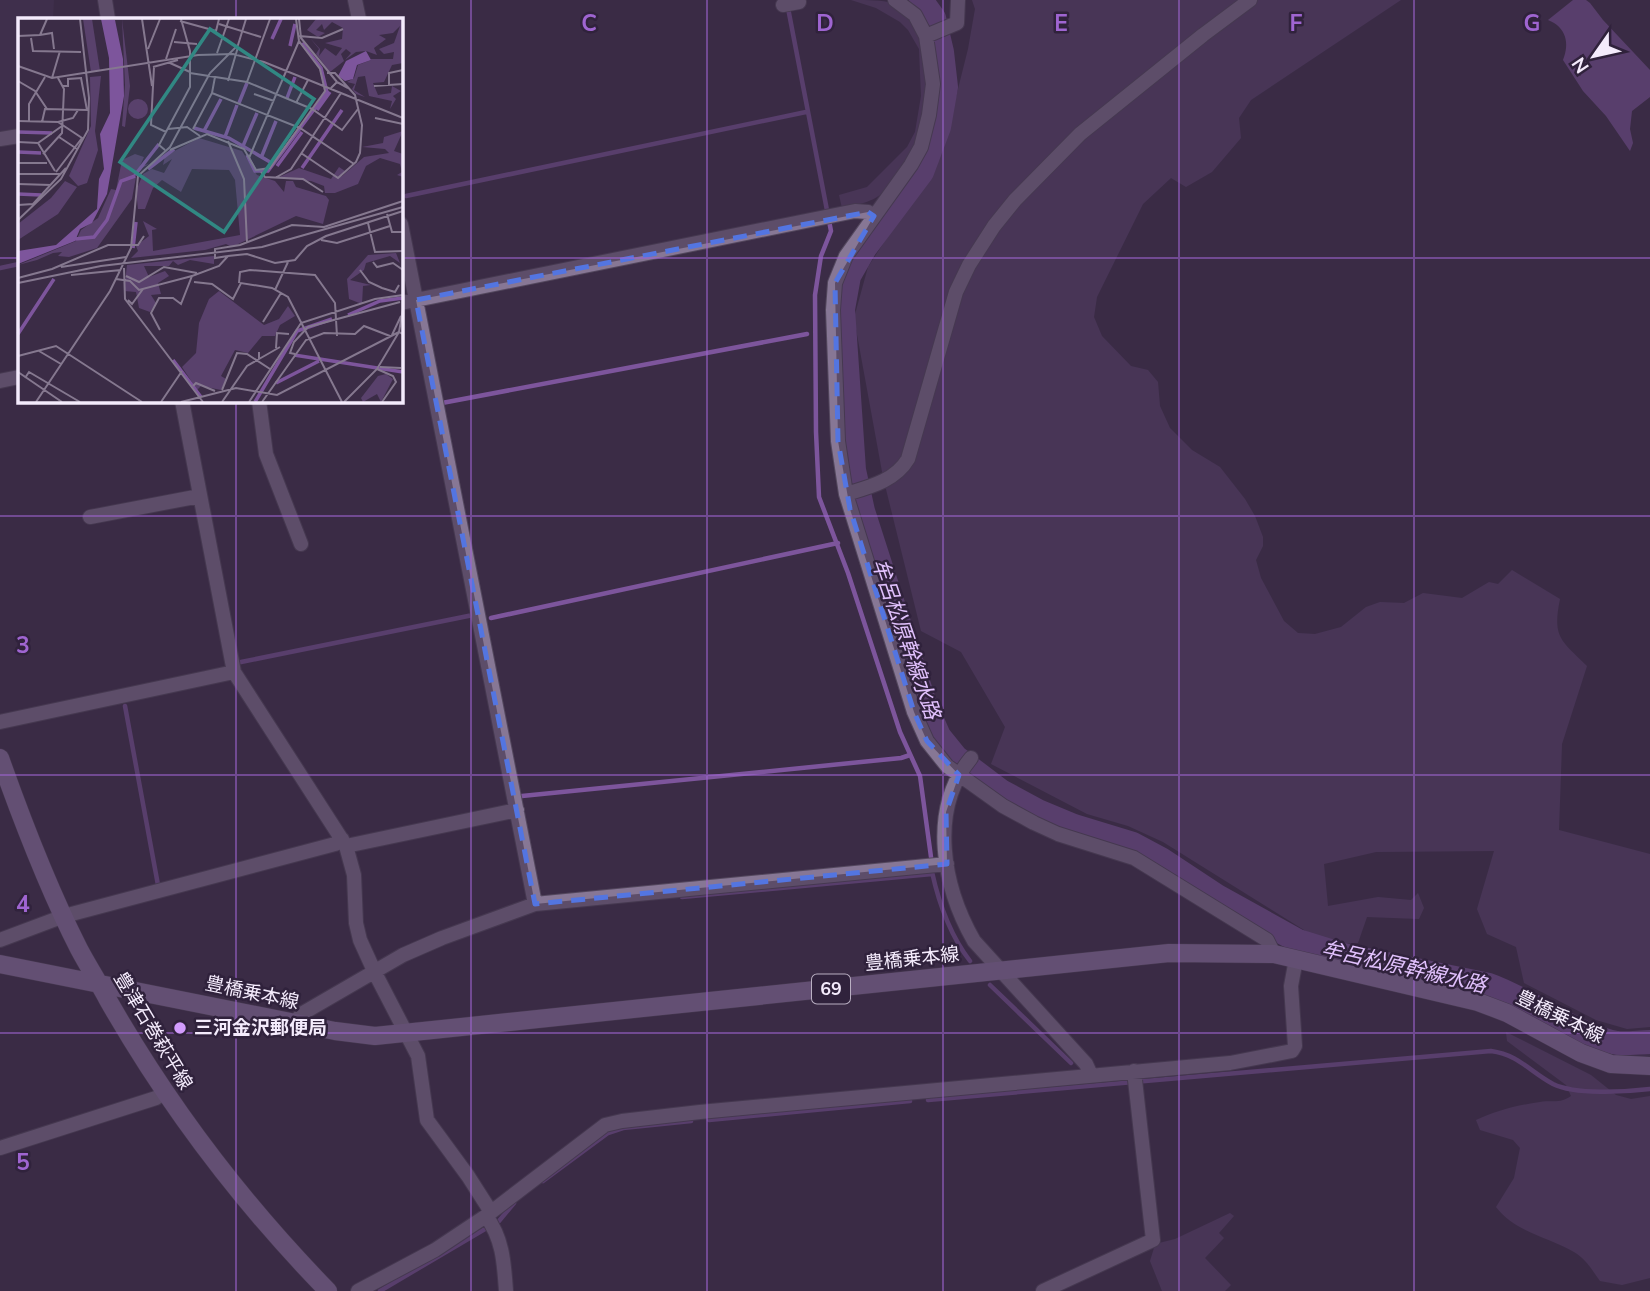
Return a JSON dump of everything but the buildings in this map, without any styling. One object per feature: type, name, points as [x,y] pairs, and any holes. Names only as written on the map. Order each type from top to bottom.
[{"type":"main road","name":"豊津石巻萩平線","points":[[0,758],[19,811],[64,916],[124,1029],[207,1153],[288,1250],[328,1291]]},
{"type":"main road","name":"豊橋乗本線","points":[[0,964],[294,1023],[375,1036],[1169,953],[1274,954],[1478,1002],[1507,1013],[1581,1053],[1611,1064],[1650,1066]]},
{"type":"street","points":[[104,0],[108,18]]},
{"type":"street","points":[[355,0],[359,18]]},
{"type":"street","points":[[895,0],[915,15],[929,35],[933,84],[929,115],[921,147],[911,165],[846,257],[835,283],[833,310],[838,441],[848,493],[914,712],[927,741],[947,766],[1003,806],[1058,834],[1134,858],[1267,940],[1274,954]]},
{"type":"street","points":[[929,35],[957,23],[958,0]]},
{"type":"street","points":[[848,493],[868,488],[902,470],[908,459],[956,292],[994,226],[1015,200],[1080,134],[1250,0]]},
{"type":"street","points":[[0,139],[18,136]]},
{"type":"street","points":[[402,303],[855,211],[874,216]]},
{"type":"street","points":[[402,229],[534,904]]},
{"type":"street","points":[[0,381],[18,377]]},
{"type":"street","points":[[182,402],[234,672],[344,843],[354,875],[356,923],[360,940],[374,973],[418,1056],[427,1120],[468,1175],[489,1214],[502,1249],[506,1291]]},
{"type":"street","points":[[259,402],[266,454],[300,544]]},
{"type":"street","points":[[90,517],[200,496]]},
{"type":"street","points":[[0,722],[234,672]]},
{"type":"street","points":[[971,758],[960,773],[946,811],[944,833],[952,890],[964,923],[974,941],[1086,1064],[1091,1075]]},
{"type":"street","points":[[0,940],[64,916],[335,844],[517,810]]},
{"type":"street","points":[[294,1023],[303,1013],[403,955],[534,904],[947,864]]},
{"type":"street","points":[[358,1291],[435,1250],[489,1214],[605,1125],[622,1121],[1230,1063],[1292,1051],[1295,1046],[1291,986],[1296,959]]},
{"type":"street","points":[[1043,1291],[1153,1240],[1134,1073]]},
{"type":"street","points":[[0,1148],[156,1098],[164,1092]]},
{"type":"highlighted area","points":[[868,212],[874,216],[835,283],[838,441],[850,509],[914,712],[927,741],[959,775],[946,812],[947,864],[535,904],[416,300]]},
{"type":"shaded area","points":[[0,0],[54,0],[53,18],[18,18],[18,133],[0,135]]},
{"type":"shaded area","points":[[851,0],[888,2],[904,12],[916,28],[923,47],[926,91],[919,133],[910,155],[896,176],[876,198],[842,208],[839,195],[867,187],[907,147],[915,132],[921,96],[919,49],[908,30],[876,8]]},
{"type":"shaded area","points":[[972,0],[1401,0],[1251,100],[1239,118],[1241,138],[1212,172],[1186,187],[1171,178],[1143,204],[1097,297],[1094,317],[1102,336],[1131,366],[1148,370],[1158,382],[1160,406],[1170,428],[1192,450],[1220,467],[1245,499],[1263,537],[1263,546],[1256,560],[1261,578],[1284,621],[1298,633],[1315,634],[1341,627],[1366,607],[1380,602],[1404,603],[1423,593],[1462,598],[1489,582],[1498,584],[1512,570],[1560,599],[1558,630],[1565,644],[1587,666],[1562,744],[1559,830],[1650,854],[1650,1027],[1627,1029],[1596,1020],[1524,983],[1516,947],[1487,934],[1477,909],[1494,851],[1376,852],[1324,864],[1328,906],[1378,897],[1411,900],[1418,893],[1424,908],[1419,919],[1367,917],[1358,943],[1341,944],[1312,935],[1163,842],[1128,826],[1087,814],[991,764],[1005,727],[961,652],[921,631],[883,477],[854,318],[868,267],[942,153],[968,49],[975,9]]},
{"type":"shaded area","points":[[1573,0],[1586,0],[1590,3],[1650,70],[1650,97],[1632,111],[1630,129],[1633,143],[1630,151],[1606,116],[1583,91],[1563,60],[1565,36],[1559,27],[1548,20]]},
{"type":"shaded area","points":[[1506,1032],[1591,1075],[1616,1095],[1631,1099],[1650,1096],[1650,1278],[1622,1285],[1600,1281],[1578,1255],[1522,1228],[1496,1207],[1514,1178],[1520,1148],[1513,1140],[1480,1130],[1476,1120],[1515,1107],[1560,1101],[1571,1096],[1566,1085],[1507,1041]]},
{"type":"shaded area","points":[[1650,1032],[1650,1056],[1627,1056],[1606,1045],[1629,1046],[1629,1034]]},
{"type":"shaded area","points":[[1230,1213],[1234,1216],[1219,1233],[1224,1238],[1205,1258],[1231,1285],[1225,1291],[1162,1291],[1150,1261],[1154,1248],[1159,1243],[1175,1239]]},
{"type":"waterway","name":"牟呂松原幹線水路","points":[[921,0],[934,18],[942,52],[946,87],[939,127],[922,172],[865,248],[849,276],[843,309],[854,470],[863,511],[925,704],[939,736],[956,757],[1001,791],[1074,826],[1133,844],[1217,896],[1298,941],[1343,955],[1489,985],[1602,1039],[1617,1043],[1650,1042]]},
{"type":"waterway","points":[[788,8],[831,231],[821,256],[815,295],[819,497],[848,573],[900,732],[920,776],[931,857]]},
{"type":"waterway","points":[[406,196],[806,112]]},
{"type":"waterway","points":[[0,268],[18,264]]},
{"type":"waterway","points":[[442,403],[807,334]]},
{"type":"waterway","points":[[491,618],[838,543]]},
{"type":"waterway","points":[[241,662],[473,615]]},
{"type":"waterway","points":[[125,706],[158,885]]},
{"type":"waterway","points":[[522,796],[910,755]]},
{"type":"waterway","points":[[932,872],[946,919],[970,961]]},
{"type":"waterway","points":[[682,897],[932,874]]},
{"type":"waterway","points":[[990,985],[1071,1063]]},
{"type":"waterway","points":[[928,1100],[1491,1051],[1517,1060],[1553,1084],[1574,1090],[1600,1092],[1650,1089]]},
{"type":"waterway","points":[[709,1120],[910,1101]]},
{"type":"waterway","points":[[543,1181],[608,1133],[623,1128],[691,1121]]},
{"type":"waterway","points":[[499,1221],[514,1203]]},
{"type":"waterway","points":[[380,1291],[485,1229]]},
{"type":"place","name":"三河金沢郵便局","points":[[180,1028]]}]
